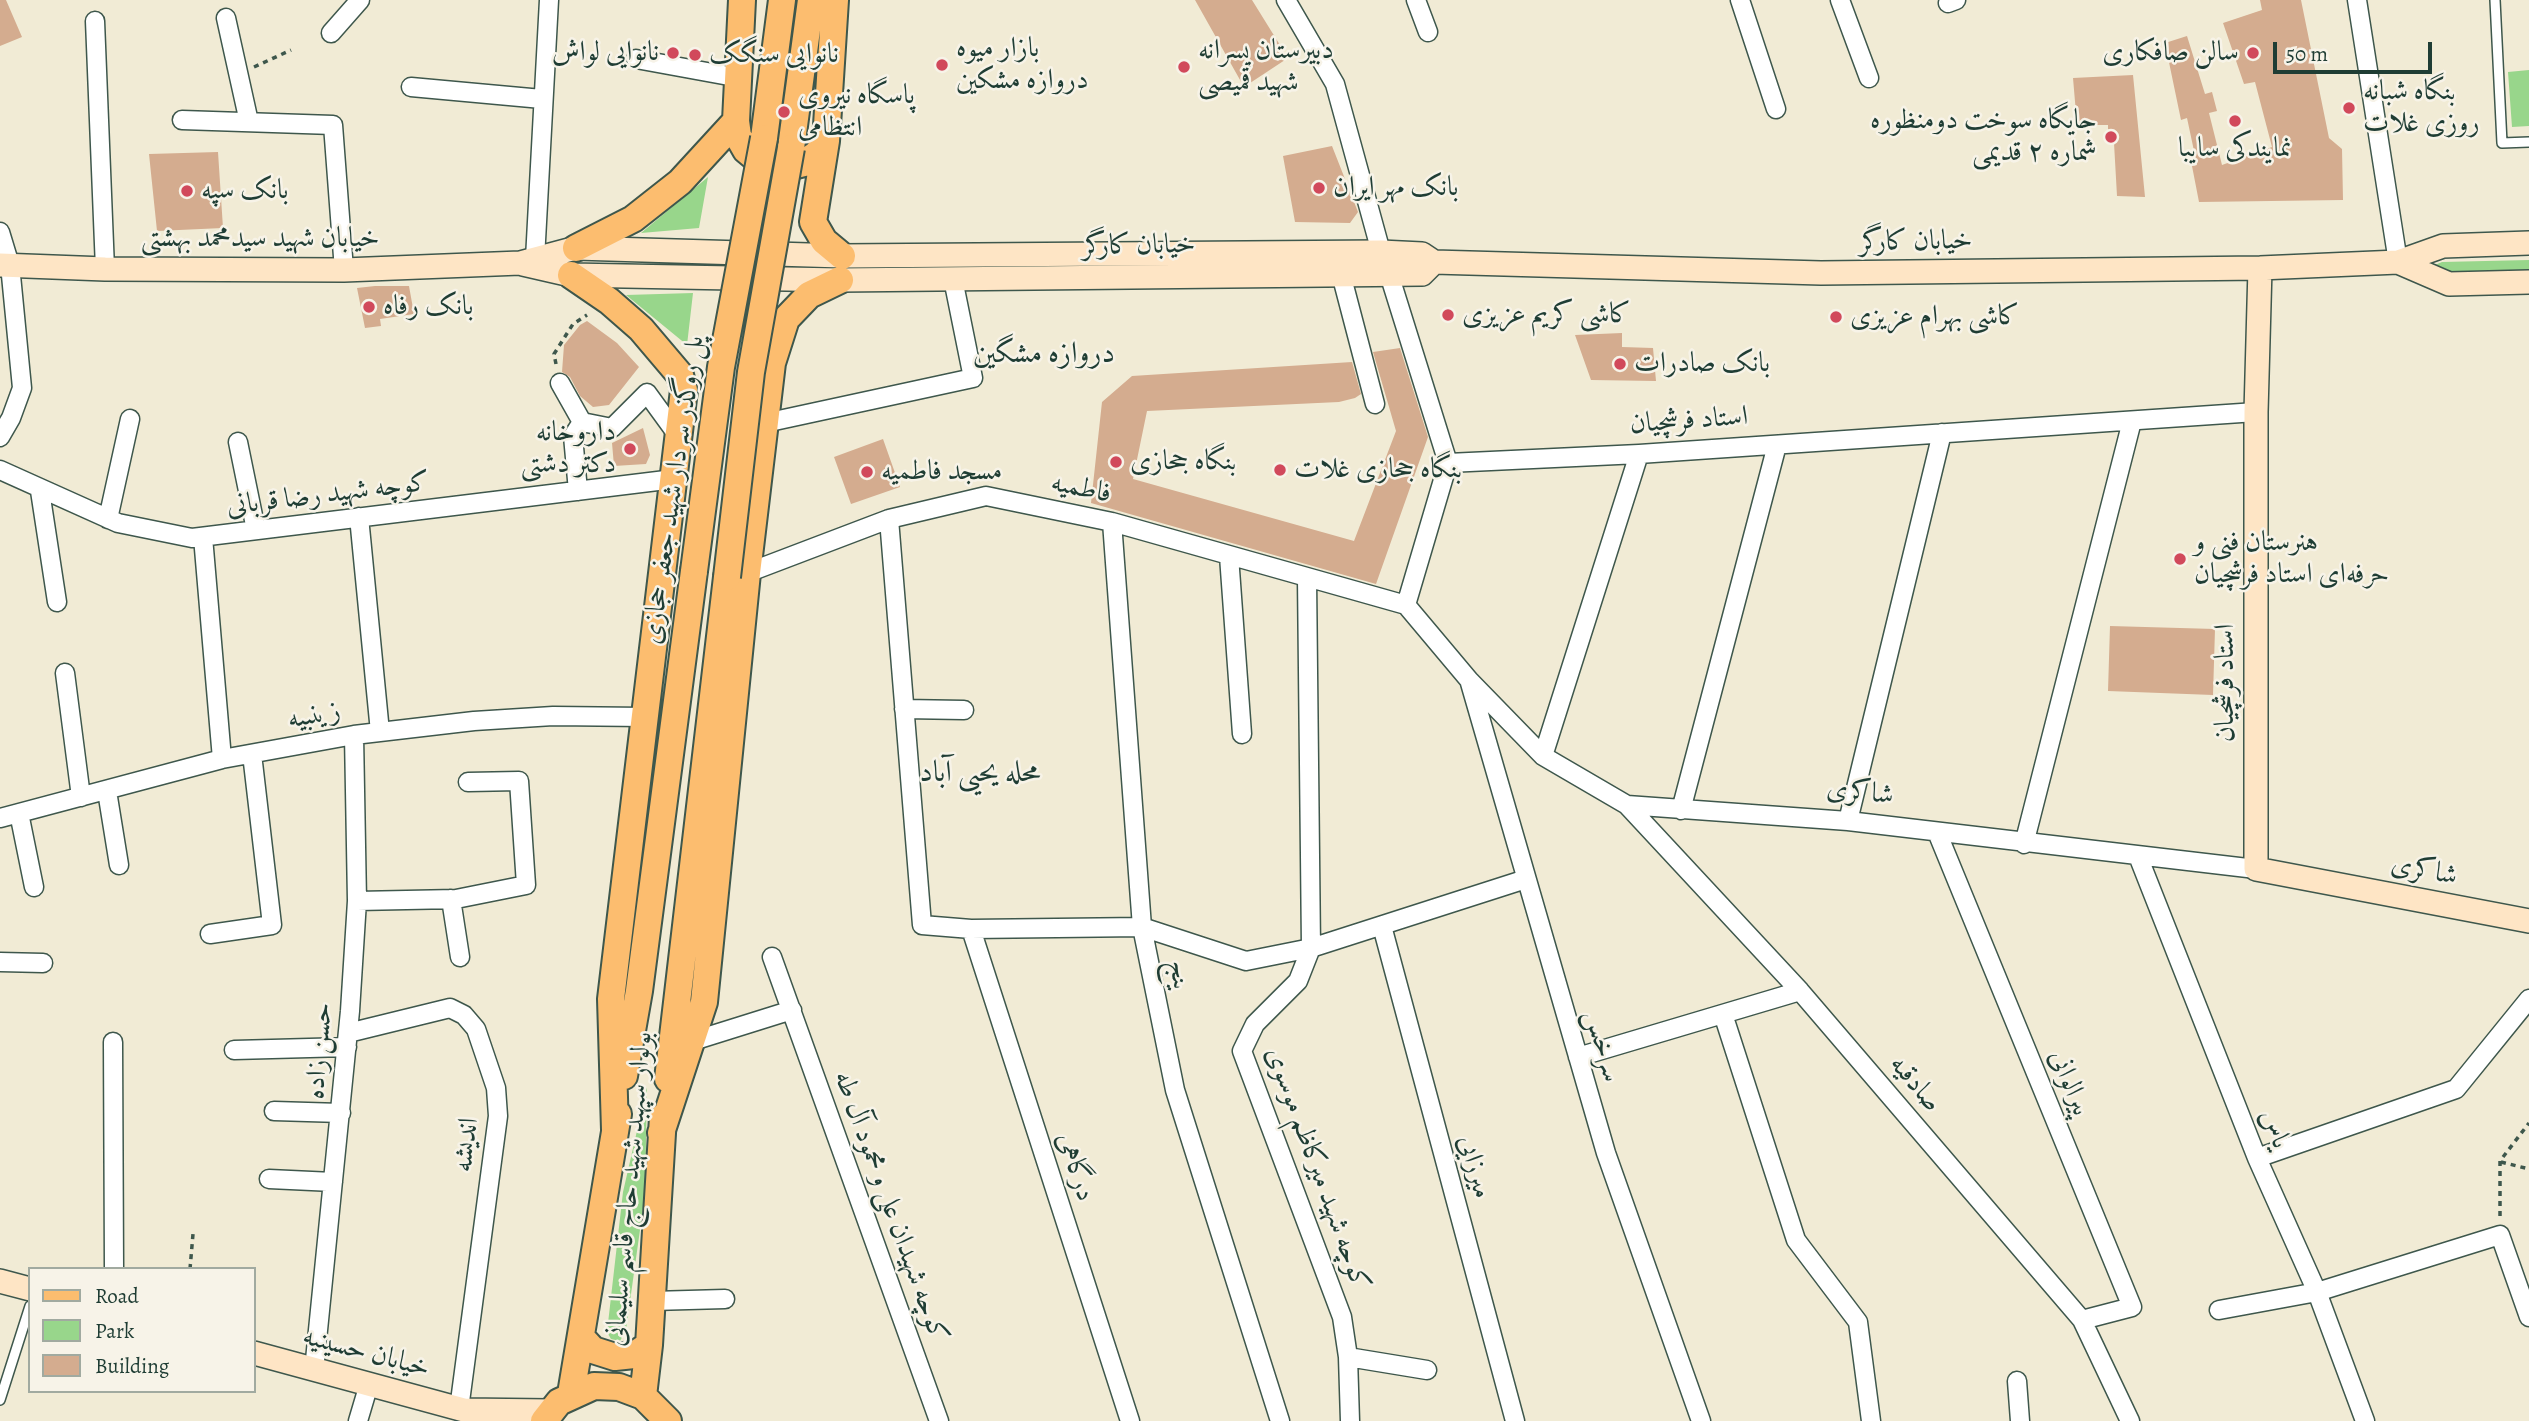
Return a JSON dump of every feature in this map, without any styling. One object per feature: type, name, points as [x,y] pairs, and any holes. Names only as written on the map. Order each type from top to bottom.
[{"type":"main road","points":[[742,0],[736,121],[738,136],[746,150],[758,160],[773,166],[789,167],[804,163],[817,154],[826,141]]},
{"type":"main road","name":"پل روگذر سردار شهید جعفر حجازی","points":[[639,991],[721,367],[764,138],[782,0]]},
{"type":"main road","points":[[661,1133],[704,1002],[751,372],[791,148],[811,0]]},
{"type":"main road","points":[[737,575],[765,423],[772,363],[786,319],[841,268],[813,222],[826,141],[835,0]]},
{"type":"main road","points":[[576,248],[633,219],[680,182],[736,121]]},
{"type":"main road","points":[[2398,262],[2443,246],[2529,243]]},
{"type":"main road","name":"خیابان شهید سیدمحمد بهشتی","points":[[5,265],[105,269],[344,270],[527,261],[576,248],[841,268]]},
{"type":"main road","name":"خیابان کارگر","points":[[841,268],[953,279],[1341,274],[1422,254],[1434,262],[1821,273],[2260,268],[2398,262]]},
{"type":"main road","name":"خیابان شهید سیدمحمد بهشتی","points":[[527,261],[571,275],[841,268]]},
{"type":"main road","points":[[2398,262],[2449,284],[2529,282]]},
{"type":"main road","name":"خیابان کارگر","points":[[841,268],[1385,263]]},
{"type":"main road","name":"استاد فرشچیان","points":[[2256,869],[2256,412],[2260,268]]},
{"type":"main road","points":[[571,275],[609,301],[641,329],[680,375],[684,390],[611,999],[615,1130]]},
{"type":"main road","points":[[663,565],[701,559],[724,562],[737,575]]},
{"type":"main road","name":"بولوار سپهبد شهید حاج قاسم سلیمانی","points":[[643,1396],[649,1345],[661,1133],[737,575]]},
{"type":"main road","name":"شاکری","points":[[2256,869],[2529,921]]},
{"type":"main road","name":"بولوار سپهبد شهید حاج قاسم سلیمانی","points":[[571,1394],[639,991]]},
{"type":"main road","points":[[0,1281],[28,1288]]},
{"type":"main road","points":[[581,1337],[593,1350],[615,1357],[634,1355],[649,1345]]},
{"type":"main road","name":"خیابان حسینیه","points":[[256,1354],[467,1413],[547,1416]]},
{"type":"main road","points":[[547,1416],[571,1394],[594,1386],[607,1386],[620,1387],[643,1396],[668,1421]]},
{"type":"street","points":[[331,33],[360,0]]},
{"type":"street","points":[[527,261],[549,0]]},
{"type":"street","points":[[1286,0],[1335,85],[1385,263],[1448,463],[1406,605]]},
{"type":"street","points":[[1416,0],[1428,32]]},
{"type":"street","points":[[1740,0],[1776,108]]},
{"type":"street","points":[[1840,0],[1869,78]]},
{"type":"street","points":[[2357,0],[2398,262]]},
{"type":"street","points":[[226,18],[250,122]]},
{"type":"street","points":[[95,21],[105,269]]},
{"type":"street","points":[[636,59],[740,78]]},
{"type":"street","points":[[411,86],[542,99]]},
{"type":"street","points":[[182,120],[333,125],[344,270]]},
{"type":"street","points":[[0,232],[22,388],[11,418],[0,437]]},
{"type":"street","points":[[1341,274],[1375,404]]},
{"type":"street","points":[[765,423],[973,379],[953,279]]},
{"type":"street","points":[[560,383],[582,422],[612,428],[647,393],[679,437]]},
{"type":"street","name":"استاد فرشچیان","points":[[1448,463],[1639,454],[2256,412]]},
{"type":"street","points":[[108,519],[130,419]]},
{"type":"street","points":[[2024,844],[2132,421]]},
{"type":"street","points":[[578,491],[573,436],[582,422]]},
{"type":"street","points":[[1848,821],[1942,433]]},
{"type":"street","points":[[239,442],[256,530]]},
{"type":"street","points":[[1681,810],[1777,445]]},
{"type":"street","points":[[1543,756],[1639,454]]},
{"type":"street","name":"کوچه شهید رضا قربانی","points":[[0,470],[40,491],[108,519],[192,538],[674,479]]},
{"type":"street","points":[[40,491],[57,602]]},
{"type":"street","name":"فاطمیه","points":[[737,575],[889,519],[986,496],[1112,523],[1406,605]]},
{"type":"street","points":[[359,517],[380,732]]},
{"type":"street","points":[[889,519],[922,925],[971,929],[1142,927],[1246,961],[1311,948],[1526,879]]},
{"type":"street","name":"ینج","points":[[1112,523],[1142,927],[1175,1090],[1280,1421]]},
{"type":"street","points":[[203,537],[222,760]]},
{"type":"street","points":[[1230,556],[1242,734]]},
{"type":"street","name":"کوچه شهید میرکاظم موسوی","points":[[1307,578],[1311,948],[1298,981],[1255,1024],[1242,1051],[1342,1317],[1348,1357],[1350,1421]]},
{"type":"street","name":"شاکری","points":[[1406,605],[1469,680],[1543,756],[1627,805],[1848,821],[2024,844],[2256,869]]},
{"type":"street","points":[[65,673],[81,797]]},
{"type":"street","name":"سرخس","points":[[1469,680],[1606,1153],[1701,1421]]},
{"type":"street","points":[[904,709],[964,710]]},
{"type":"street","name":"زینبیه","points":[[0,818],[222,760],[355,735],[514,718],[645,718]]},
{"type":"street","name":"حسن زاده","points":[[314,1370],[348,1040],[357,901],[355,735]]},
{"type":"street","points":[[210,934],[272,925],[252,754]]},
{"type":"street","points":[[357,901],[451,899],[526,885],[519,780],[468,782]]},
{"type":"street","points":[[107,791],[119,865]]},
{"type":"street","name":"صادقیه","points":[[1627,805],[1801,991],[2082,1320],[2130,1421]]},
{"type":"street","points":[[19,813],[34,887]]},
{"type":"street","name":"پیرالوانی","points":[[1937,832],[2132,1307],[2082,1320]]},
{"type":"street","name":"یاس","points":[[2138,856],[2257,1158],[2317,1292],[2365,1421]]},
{"type":"street","points":[[451,899],[460,957]]},
{"type":"street","name":"میرزایی","points":[[1382,926],[1515,1421]]},
{"type":"street","name":"درگاهی","points":[[971,929],[1130,1421]]},
{"type":"street","name":"کوچه شهیدان علی و محمود آل طه","points":[[772,957],[939,1421]]},
{"type":"street","points":[[0,962],[43,963]]},
{"type":"street","points":[[1578,1057],[1801,991]]},
{"type":"street","points":[[2257,1158],[2456,1089],[2529,999]]},
{"type":"street","name":"اندیشه","points":[[348,1040],[450,1008],[464,1015],[476,1029],[496,1088],[498,1116],[467,1413]]},
{"type":"street","points":[[693,1041],[792,1010]]},
{"type":"street","points":[[1723,1014],[1796,1240],[1858,1322],[1871,1421]]},
{"type":"street","points":[[234,1050],[348,1040]]},
{"type":"street","points":[[113,1042],[114,1267]]},
{"type":"street","points":[[274,1111],[341,1113]]},
{"type":"street","points":[[270,1179],[333,1182]]},
{"type":"street","points":[[2219,1310],[2317,1292],[2500,1235],[2529,1317]]},
{"type":"street","points":[[652,1301],[725,1299]]},
{"type":"street","points":[[1348,1357],[1427,1370]]},
{"type":"street","points":[[2017,1381],[2020,1421]]},
{"type":"street","points":[[358,1421],[369,1384]]},
{"type":"lane","points":[[2495,0],[2502,143],[2529,142]]},
{"type":"lane","points":[[0,1400],[28,1312]]},
{"type":"path","points":[[239,74],[290,50]]},
{"type":"path","points":[[560,383],[554,354],[573,324],[609,301]]},
{"type":"path","points":[[2500,1235],[2500,1161],[2529,1123]]},
{"type":"path","points":[[2500,1161],[2529,1169]]},
{"type":"path","points":[[190,1267],[193,1234]]},
{"type":"green space","points":[[2529,70],[2529,126],[2512,127],[2508,72]]},
{"type":"green space","points":[[708,177],[699,228],[641,233]]},
{"type":"green space","points":[[2529,260],[2529,272],[2443,274],[2430,267],[2442,262]]},
{"type":"green space","points":[[693,293],[687,345],[626,295]]},
{"type":"green space","points":[[647,1087],[645,1194],[626,1330],[620,1341],[611,1339],[607,1332],[623,1192]]},
{"type":"building","points":[[0,0],[6,0],[22,37],[0,46]]},
{"type":"building","points":[[1195,0],[1252,0],[1288,58],[1244,87]]},
{"type":"building","points":[[2260,0],[2301,0],[2329,138],[2342,149],[2343,200],[2199,202],[2192,166],[2197,165],[2187,118],[2181,120],[2165,43],[2187,36],[2205,94],[2212,92],[2217,111],[2209,113],[2222,165],[2272,147],[2255,82],[2244,84],[2223,23],[2262,10]]},
{"type":"building","points":[[2133,75],[2145,197],[2117,196],[2114,143],[2108,144],[2108,125],[2077,125],[2073,78]]},
{"type":"building","name":"بانک مهر ایران","points":[[1332,146],[1358,212],[1350,223],[1295,222],[1283,156]]},
{"type":"building","name":"بانک سپه","points":[[218,152],[223,228],[157,231],[149,154]]},
{"type":"building","points":[[409,286],[414,314],[380,319],[381,326],[365,328],[357,288]]},
{"type":"building","points":[[587,321],[617,343],[639,367],[609,405],[593,407],[580,396],[570,377],[562,372],[564,345],[580,325]]},
{"type":"building","name":"بانک صادرات","points":[[1622,333],[1622,347],[1653,348],[1656,381],[1591,380],[1575,335]]},
{"type":"building","name":"بنگاه جحازی","points":[[1400,348],[1428,437],[1376,584],[1091,503],[1102,402],[1132,376],[1352,362],[1361,394],[1339,402],[1147,411],[1133,479],[1354,541],[1396,431],[1373,352]]},
{"type":"building","name":"داروخانه دکتر دشتی","points":[[643,428],[650,455],[646,464],[614,466],[612,443]]},
{"type":"building","name":"مسجد فاطمیه","points":[[883,439],[900,487],[851,504],[834,457]]},
{"type":"building","points":[[2110,626],[2215,629],[2213,695],[2108,691]]},
{"type":"place","name":"نانوایی لواش","points":[[673,53]]},
{"type":"place","name":"سالن صافكارى","points":[[2253,53]]},
{"type":"place","name":"نانوایی سنگک","points":[[695,55]]},
{"type":"place","name":"بازار میوه دروازه مشکین","points":[[942,65]]},
{"type":"place","name":"دبیرستان پسرانه شهید قمیصی","points":[[1184,67]]},
{"type":"place","name":"بنگاه شبانه روزی غلات","points":[[2349,108]]},
{"type":"place","name":"پاسگاه نیروی انتظامی","points":[[784,112]]},
{"type":"place","name":"نمايندكى سايبا","points":[[2235,121]]},
{"type":"place","name":"جایگاه سوخت دومنظوره شماره ۲ قدیمی","points":[[2111,137]]},
{"type":"place","name":"بانک مهر ایران","points":[[1319,188]]},
{"type":"place","name":"بانک سپه","points":[[187,191]]},
{"type":"place","name":"بانک رفاه","points":[[369,307]]},
{"type":"place","name":"کاشی کریم عزیزی","points":[[1448,315]]},
{"type":"place","name":"کاشی بهرام عزیزی","points":[[1836,317]]},
{"type":"place","name":"بانک صادرات","points":[[1620,364]]},
{"type":"place","name":"داروخانه دکتر دشتی","points":[[630,449]]},
{"type":"place","name":"بنگاه جحازی","points":[[1116,462]]},
{"type":"place","name":"بنگاه جحازی غلات","points":[[1280,470]]},
{"type":"place","name":"مسجد فاطمیه","points":[[867,472]]},
{"type":"place","name":"هنرستان فنی و حرفه‌ای استاد فرشچیان","points":[[2180,559]]},
{"type":"district","name":"دروازه مشگین","points":[[1044,355]]},
{"type":"district","name":"محله یحیی آباد","points":[[980,774]]}]
